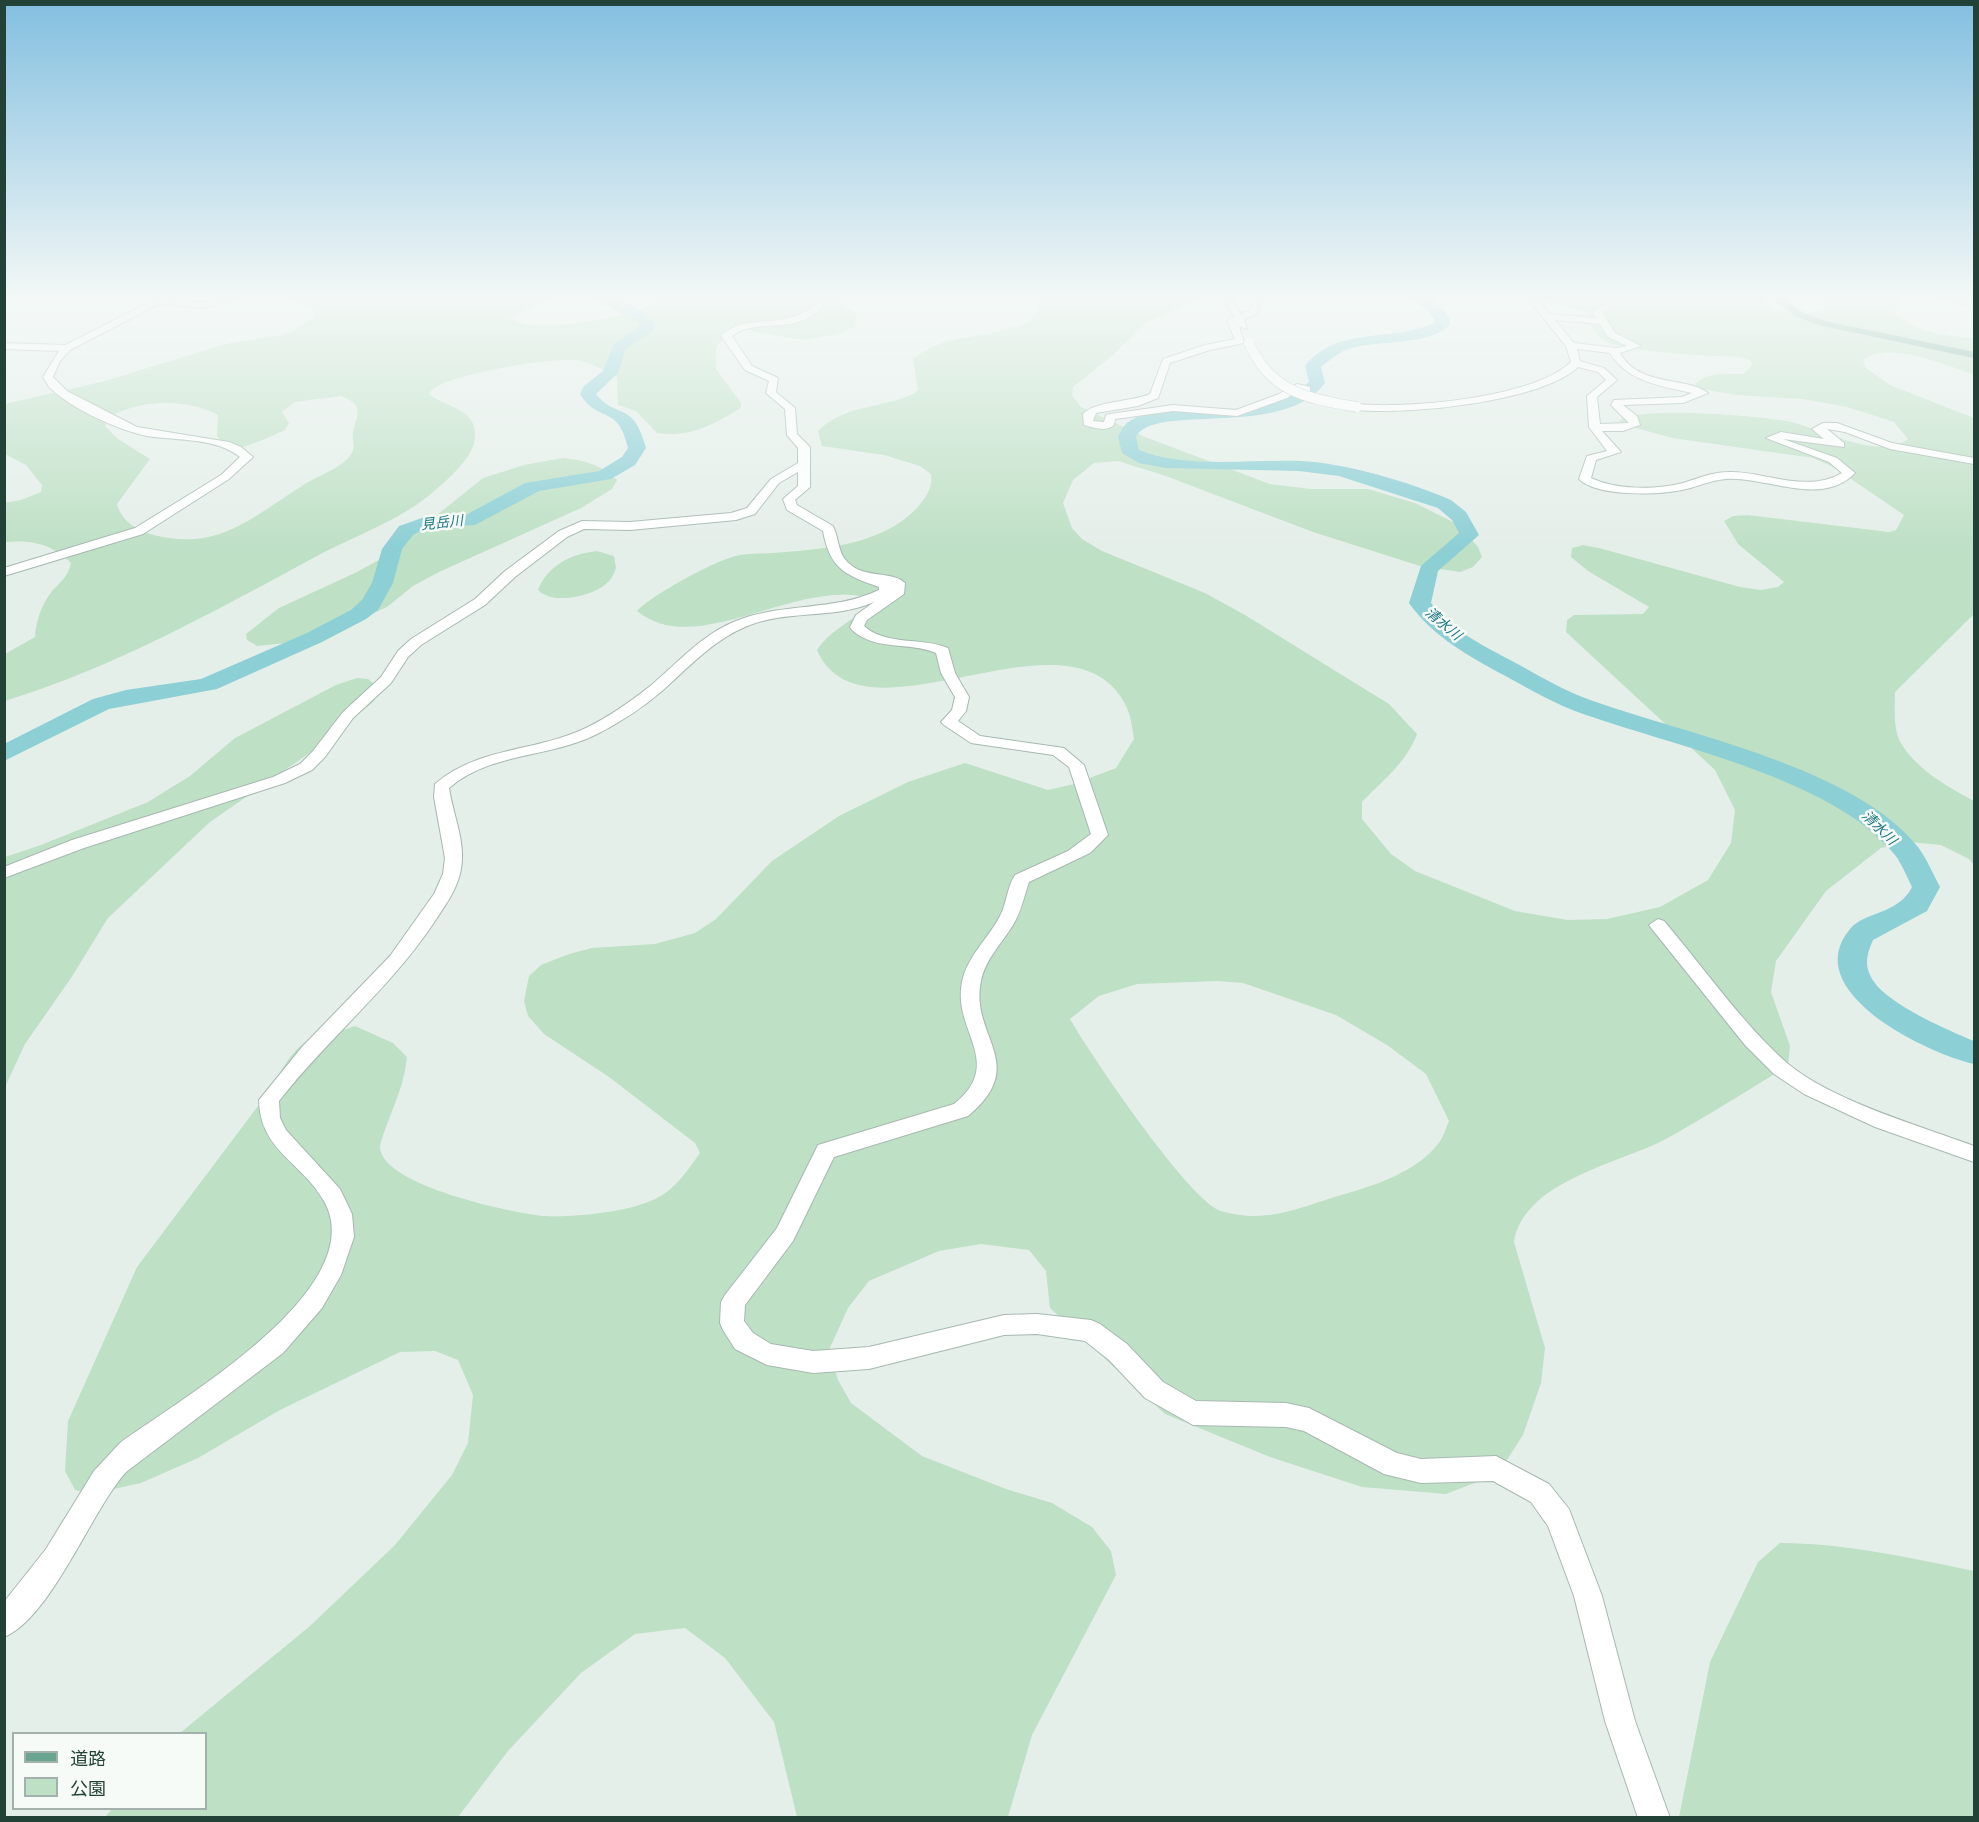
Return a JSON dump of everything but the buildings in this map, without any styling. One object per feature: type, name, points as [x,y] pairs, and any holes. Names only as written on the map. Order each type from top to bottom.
[{"type":"street","points":[[4,572],[139,531],[225,477],[247,457],[243,452],[227,446],[133,429],[68,396],[51,385],[49,380]]},
{"type":"street","points":[[4,1623],[28,1599],[69,1537],[100,1481],[118,1461],[189,1407],[240,1374],[288,1333],[320,1295],[343,1239],[343,1216],[327,1185],[275,1133],[267,1115],[269,1100],[418,937],[447,886],[453,866],[453,845],[443,808],[441,787],[452,775],[480,763],[574,738],[604,724],[643,699],[713,639],[739,624],[761,616],[837,610],[872,600],[885,592],[886,585],[846,569],[833,553],[829,529],[791,507],[789,499],[804,487],[806,463],[804,447],[792,435],[790,408],[771,393],[774,380]]},
{"type":"street","points":[[1159,380],[1154,396],[1138,403],[1093,410],[1088,414],[1088,423],[1098,426],[1109,425],[1110,417],[1120,414],[1173,408],[1237,413],[1283,396],[1297,387],[1306,389]]},
{"type":"street","points":[[1276,380],[1283,386],[1323,400],[1356,407],[1417,408],[1495,394],[1551,380]]},
{"type":"street","points":[[1612,380],[1592,396],[1594,427],[1598,436],[1616,452],[1591,458],[1585,479],[1610,489],[1674,488],[1731,475],[1796,485],[1820,483],[1843,477],[1849,473],[1833,460],[1771,438],[1781,435],[1840,445],[1821,434],[1817,429],[1822,426],[1852,430],[1878,442],[1974,461]]},
{"type":"street","points":[[1594,427],[1623,429],[1635,425],[1633,418],[1616,405],[1618,402],[1683,400],[1703,393],[1647,380]]},
{"type":"street","points":[[4,873],[78,844],[279,780],[306,767],[319,754],[348,715],[387,680],[404,654],[416,642],[480,602],[510,574],[563,534],[582,525],[630,526],[741,514],[751,511],[775,481],[806,463]]},
{"type":"street","points":[[870,579],[892,581],[898,584],[899,591],[861,618],[857,627],[863,634],[876,640],[924,643],[943,651],[948,673],[962,697],[959,711],[949,722],[976,740],[1058,751],[1076,765],[1100,835],[1092,846],[1038,868],[1021,879],[1011,914],[971,974],[969,993],[986,1059],[986,1081],[977,1100],[961,1110],[826,1151],[785,1234],[733,1302],[732,1323],[744,1341],[767,1353],[813,1362],[869,1358],[1004,1325],[1037,1324],[1091,1330],[1118,1352],[1154,1390],[1193,1413],[1286,1415],[1309,1420],[1393,1466],[1421,1471],[1496,1468],[1540,1493],[1559,1518],[1588,1596],[1620,1721],[1654,1818]]},
{"type":"street","points":[[1658,925],[1752,1040],[1781,1069],[1811,1089],[1882,1121],[1974,1154]]},
{"type":"green space","points":[[452,380],[437,387],[429,394],[466,414],[474,427],[475,437],[470,453],[459,468],[419,503],[391,520],[125,655],[86,672],[5,701],[5,654],[35,637],[42,607],[66,575],[71,563],[56,551],[40,544],[5,542],[4,503],[21,500],[41,492],[42,485],[26,465],[5,454],[5,404],[105,381]],"holes":[[[341,396],[353,403],[358,410],[353,432],[354,448],[350,456],[339,466],[305,484],[235,528],[198,539],[177,539],[142,531],[126,520],[119,510],[117,504],[150,459],[118,439],[106,427],[105,421],[117,413],[130,408],[161,403],[176,403],[206,409],[218,415],[217,436],[224,445],[243,447],[285,430],[289,423],[282,412],[295,402]]]},
{"type":"green space","points":[[617,380],[724,380],[741,403],[741,408],[691,432],[669,434],[657,433],[636,411],[618,405]]},
{"type":"green space","points":[[916,380],[1082,380],[1073,387],[1072,395],[1081,407],[1145,437],[1270,484],[1311,489],[1368,489],[1415,503],[1459,525],[1478,547],[1482,557],[1473,567],[1460,572],[1420,566],[1313,532],[1163,475],[1118,461],[1094,463],[1073,480],[1063,503],[1072,528],[1082,539],[1102,551],[1205,593],[1245,615],[1389,704],[1417,734],[1400,762],[1362,802],[1362,819],[1391,854],[1415,871],[1515,911],[1568,920],[1607,919],[1660,907],[1708,880],[1731,843],[1735,810],[1715,770],[1566,632],[1567,620],[1574,615],[1643,614],[1649,607],[1588,571],[1571,557],[1572,548],[1583,545],[1599,548],[1740,587],[1761,590],[1778,587],[1784,582],[1738,544],[1724,521],[1733,516],[1748,515],[1889,532],[1896,530],[1904,515],[1835,468],[1813,458],[1672,438],[1619,421],[1630,416],[1648,414],[1699,413],[1786,421],[1849,441],[1881,447],[1895,445],[1908,439],[1894,422],[1847,407],[1802,399],[1735,395],[1698,388],[1695,385],[1701,380],[1883,380],[1890,385],[1974,418],[1974,614],[1895,692],[1895,712],[1898,738],[1908,753],[1924,770],[1974,801],[1974,865],[1969,859],[1941,845],[1910,842],[1881,848],[1826,891],[1776,961],[1771,992],[1790,1046],[1788,1066],[1662,1141],[1574,1178],[1535,1204],[1521,1221],[1514,1242],[1545,1348],[1541,1383],[1523,1435],[1498,1474],[1446,1494],[1362,1487],[1270,1457],[1165,1414],[1050,1308],[1046,1271],[1029,1250],[981,1244],[939,1251],[869,1281],[848,1308],[829,1350],[838,1380],[851,1403],[922,1456],[1006,1489],[1052,1503],[1092,1527],[1111,1551],[1116,1575],[1032,1735],[1008,1817],[797,1817],[774,1722],[725,1658],[685,1628],[635,1634],[581,1673],[508,1751],[458,1817],[105,1817],[111,1810],[207,1810],[207,1732],[181,1732],[310,1626],[395,1545],[452,1475],[468,1443],[473,1395],[458,1360],[435,1351],[400,1352],[280,1410],[198,1458],[141,1483],[91,1494],[75,1490],[65,1471],[68,1421],[137,1267],[273,1086],[288,1060],[299,1047],[323,1031],[331,1034],[355,1026],[393,1043],[407,1057],[401,1085],[380,1148],[387,1162],[403,1174],[425,1185],[479,1203],[544,1216],[597,1213],[638,1206],[665,1194],[684,1175],[700,1153],[695,1143],[609,1077],[544,1034],[528,1016],[524,1001],[529,976],[541,965],[592,948],[655,944],[695,933],[716,919],[772,861],[839,816],[908,782],[965,763],[1048,790],[1074,784],[1116,768],[1134,739],[1125,704],[1098,676],[1060,665],[1015,668],[919,685],[876,687],[841,678],[817,650],[837,629],[878,601],[849,595],[817,597],[721,622],[690,627],[662,624],[637,611],[669,588],[726,559],[745,554],[810,550],[849,544],[901,522],[925,498],[931,484],[931,474],[920,466],[884,455],[822,446],[818,431],[839,416],[901,399],[918,390]],"holes":[[[1218,981],[1243,983],[1336,1015],[1387,1045],[1426,1074],[1449,1121],[1443,1137],[1429,1154],[1395,1176],[1299,1208],[1270,1215],[1254,1216],[1221,1211],[1206,1202],[1187,1182],[1141,1125],[1070,1019],[1099,996],[1137,984]]]},
{"type":"green space","points":[[563,458],[592,464],[617,480],[612,489],[581,508],[439,572],[413,586],[387,607],[330,632],[286,643],[257,646],[247,640],[246,634],[279,608],[386,556],[483,478],[524,465]]},
{"type":"green space","points":[[597,551],[614,556],[616,568],[609,581],[599,589],[572,598],[552,597],[538,590],[542,581],[554,567],[578,555]]},
{"type":"green space","points":[[357,678],[368,679],[382,690],[372,703],[314,750],[210,822],[108,918],[71,978],[25,1044],[5,1087],[5,857],[148,802],[190,776],[235,738],[336,685]]},
{"type":"green space","points":[[1780,1543],[1853,1548],[1974,1571],[1974,1817],[1679,1817],[1710,1662],[1758,1562]]},
{"type":"waterway","name":"見岳川","points":[[4,754],[101,704],[126,697],[190,689],[221,680],[304,643],[358,615],[378,595],[392,549],[397,539],[406,530],[431,522],[468,521],[532,487],[545,483],[590,478],[617,470],[628,461],[637,448],[632,430],[626,420],[596,403],[588,394],[590,389],[601,380]]},
{"type":"waterway","name":"清水川","points":[[1316,380],[1317,383],[1299,398],[1280,407],[1260,412],[1196,414],[1142,422],[1132,427],[1127,437],[1131,453],[1145,459],[1191,465],[1317,467],[1362,477],[1445,504],[1460,516],[1469,535],[1440,557],[1428,570],[1420,603],[1436,622],[1456,638],[1573,702],[1724,750],[1830,793],[1874,820],[1907,851],[1926,887],[1917,905],[1861,934],[1852,958],[1855,977],[1865,992],[1900,1019],[1941,1040],[1974,1053]]}]
